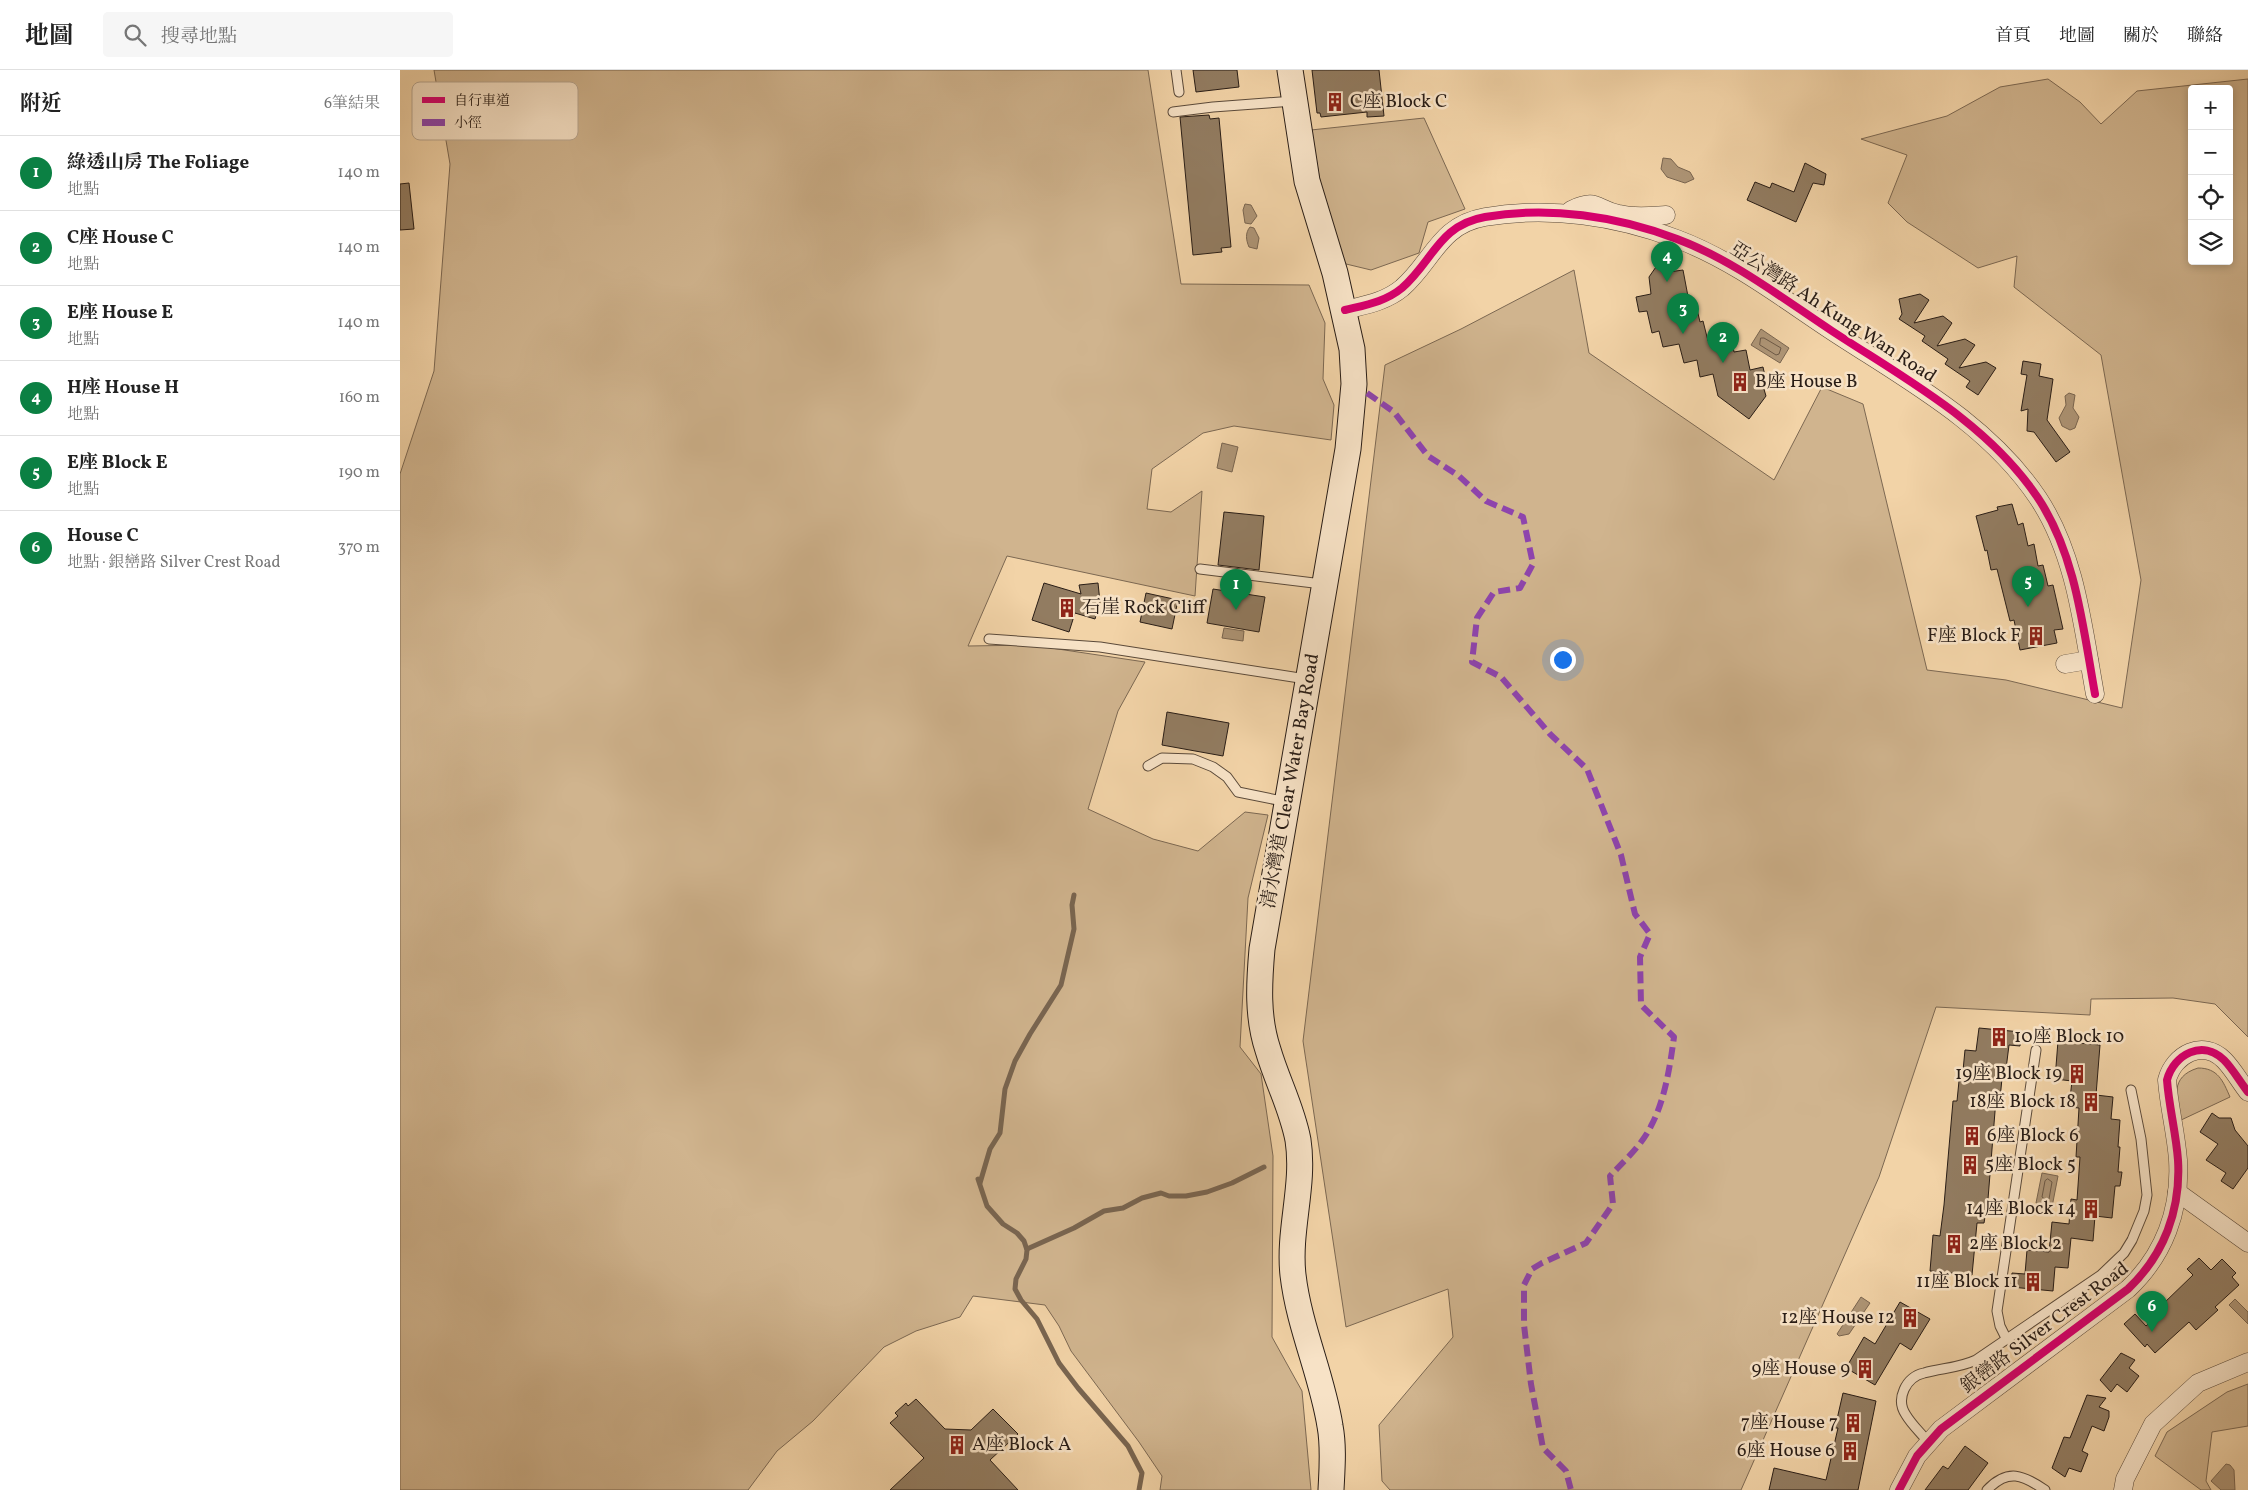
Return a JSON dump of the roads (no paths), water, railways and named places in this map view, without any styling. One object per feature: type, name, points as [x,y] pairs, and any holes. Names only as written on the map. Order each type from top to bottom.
[{"type":"main road","name":"清水灣道 Clear Water Bay Road","points":[[1290,70],[1307,181],[1345,310],[1352,349],[1354,401],[1348,449],[1262,949],[1260,1007],[1266,1044],[1289,1104],[1298,1140],[1300,1176],[1292,1241],[1293,1276],[1299,1308],[1330,1426],[1332,1453],[1331,1490]]},
{"type":"street","points":[[1564,213],[1583,204],[1598,204],[1616,214],[1634,216],[1666,215]]},
{"type":"street","name":"亞公灣路 Ah Kung Wan Road","points":[[1345,310],[1378,301],[1394,293],[1411,278],[1444,237],[1473,219],[1498,215],[1564,213],[1609,219],[1676,238],[1712,255],[1775,293],[1946,407],[1975,429],[2011,464],[2047,513],[2071,574],[2096,694]]},
{"type":"street","points":[[2065,664],[2089,660]]},
{"type":"street","name":"銀巒路 Silver Crest Road","points":[[1898,1490],[1908,1471],[1928,1442],[1955,1417],[2139,1278],[2157,1254],[2164,1241],[2178,1192],[2178,1158],[2167,1080],[2170,1069],[2177,1060],[2186,1053],[2196,1050],[2218,1055],[2226,1062],[2248,1092]]},
{"type":"street","points":[[2178,1192],[2248,1243]]},
{"type":"street","points":[[2123,1490],[2125,1479],[2153,1424],[2198,1383],[2248,1362]]},
{"type":"lane","points":[[1176,70],[1179,92]]},
{"type":"lane","points":[[1173,112],[1294,101]]},
{"type":"lane","points":[[1200,569],[1325,585]]},
{"type":"lane","points":[[989,639],[1100,647],[1308,679]]},
{"type":"lane","points":[[1148,766],[1162,758],[1193,759],[1213,767],[1227,777],[1238,792],[1287,802]]},
{"type":"lane","points":[[2006,1338],[2000,1326],[1997,1311],[2036,1050]]},
{"type":"lane","points":[[1928,1442],[1905,1415],[1902,1405],[1902,1394],[1906,1385],[1913,1377],[1922,1373],[1966,1365],[1986,1354],[2006,1338],[2101,1275],[2124,1253],[2132,1240],[2144,1211],[2147,1195],[2141,1138],[2131,1090]]},
{"type":"lane","points":[[1987,1490],[1994,1482],[2012,1476],[2022,1476],[2045,1490]]},
{"type":"water","points":[[1663,158],[1671,159],[1678,167],[1690,172],[1694,179],[1685,183],[1667,177],[1661,169]]},
{"type":"water","points":[[1245,204],[1251,205],[1257,216],[1251,224],[1245,223],[1243,210]]},
{"type":"water","points":[[1250,227],[1254,228],[1259,238],[1257,249],[1249,247],[1248,244],[1247,234]]},
{"type":"water","points":[[1761,329],[1789,348],[1780,363],[1751,345]]},
{"type":"water","points":[[2069,393],[2075,395],[2073,408],[2079,417],[2075,428],[2070,430],[2062,426],[2059,418],[2066,405],[2065,396]]},
{"type":"water","points":[[1222,443],[1238,447],[1232,472],[1217,468]]},
{"type":"water","points":[[1224,628],[1244,631],[1243,641],[1222,638]]},
{"type":"water","points":[[2042,1173],[2058,1176],[2052,1207],[2036,1203]]},
{"type":"water","points":[[1861,1297],[1870,1303],[1849,1334],[1839,1336],[1837,1334]]},
{"type":"water","points":[[2235,1299],[2248,1312],[2248,1324],[2229,1305]]},
{"type":"water","points":[[2226,1464],[2230,1465],[2234,1470],[2235,1490],[2221,1490],[2211,1481]]},
{"type":"waterway","points":[[980,1183],[990,1149],[1000,1133],[1005,1089],[1015,1061],[1061,985],[1074,929],[1072,905],[1074,895]]},
{"type":"waterway","points":[[1027,1249],[1074,1228],[1104,1211],[1123,1208],[1142,1198],[1161,1193],[1169,1196],[1186,1196],[1207,1192],[1232,1183],[1264,1167]]},
{"type":"waterway","points":[[978,1179],[987,1206],[1003,1224],[1017,1233],[1024,1241],[1027,1250],[1026,1259],[1016,1279],[1015,1289],[1021,1300],[1037,1319],[1059,1363],[1128,1446],[1142,1473],[1139,1490]]},
{"type":"place","name":"C座 Block C","points":[[1335,102]]},
{"type":"place","name":"H座 House H","points":[[1667,282]]},
{"type":"place","name":"E座 House E","points":[[1683,334]]},
{"type":"place","name":"C座 House C","points":[[1723,363]]},
{"type":"place","name":"B座 House B","points":[[1740,382]]},
{"type":"place","name":"E座 Block E","points":[[2028,607]]},
{"type":"place","name":"石崖 Rock Cliff","points":[[1067,608]]},
{"type":"place","name":"綠透山房 The Foliage","points":[[1236,610]]},
{"type":"place","name":"F座 Block F","points":[[2036,636]]},
{"type":"place","name":"10座 Block 10","points":[[1999,1037]]},
{"type":"place","name":"19座 Block 19","points":[[2077,1074]]},
{"type":"place","name":"18座 Block 18","points":[[2091,1102]]},
{"type":"place","name":"6座 Block 6","points":[[1972,1136]]},
{"type":"place","name":"5座 Block 5","points":[[1970,1165]]},
{"type":"place","name":"14座 Block 14","points":[[2091,1209]]},
{"type":"place","name":"2座 Block 2","points":[[1954,1244]]},
{"type":"place","name":"11座 Block 11","points":[[2033,1282]]},
{"type":"place","name":"12座 House 12","points":[[1910,1318]]},
{"type":"place","name":"House C","points":[[2152,1332]]},
{"type":"place","name":"9座 House 9","points":[[1865,1369]]},
{"type":"place","name":"7座 House 7","points":[[1853,1423]]},
{"type":"place","name":"A座 Block A","points":[[957,1445]]},
{"type":"place","name":"6座 House 6","points":[[1850,1451]]}]
